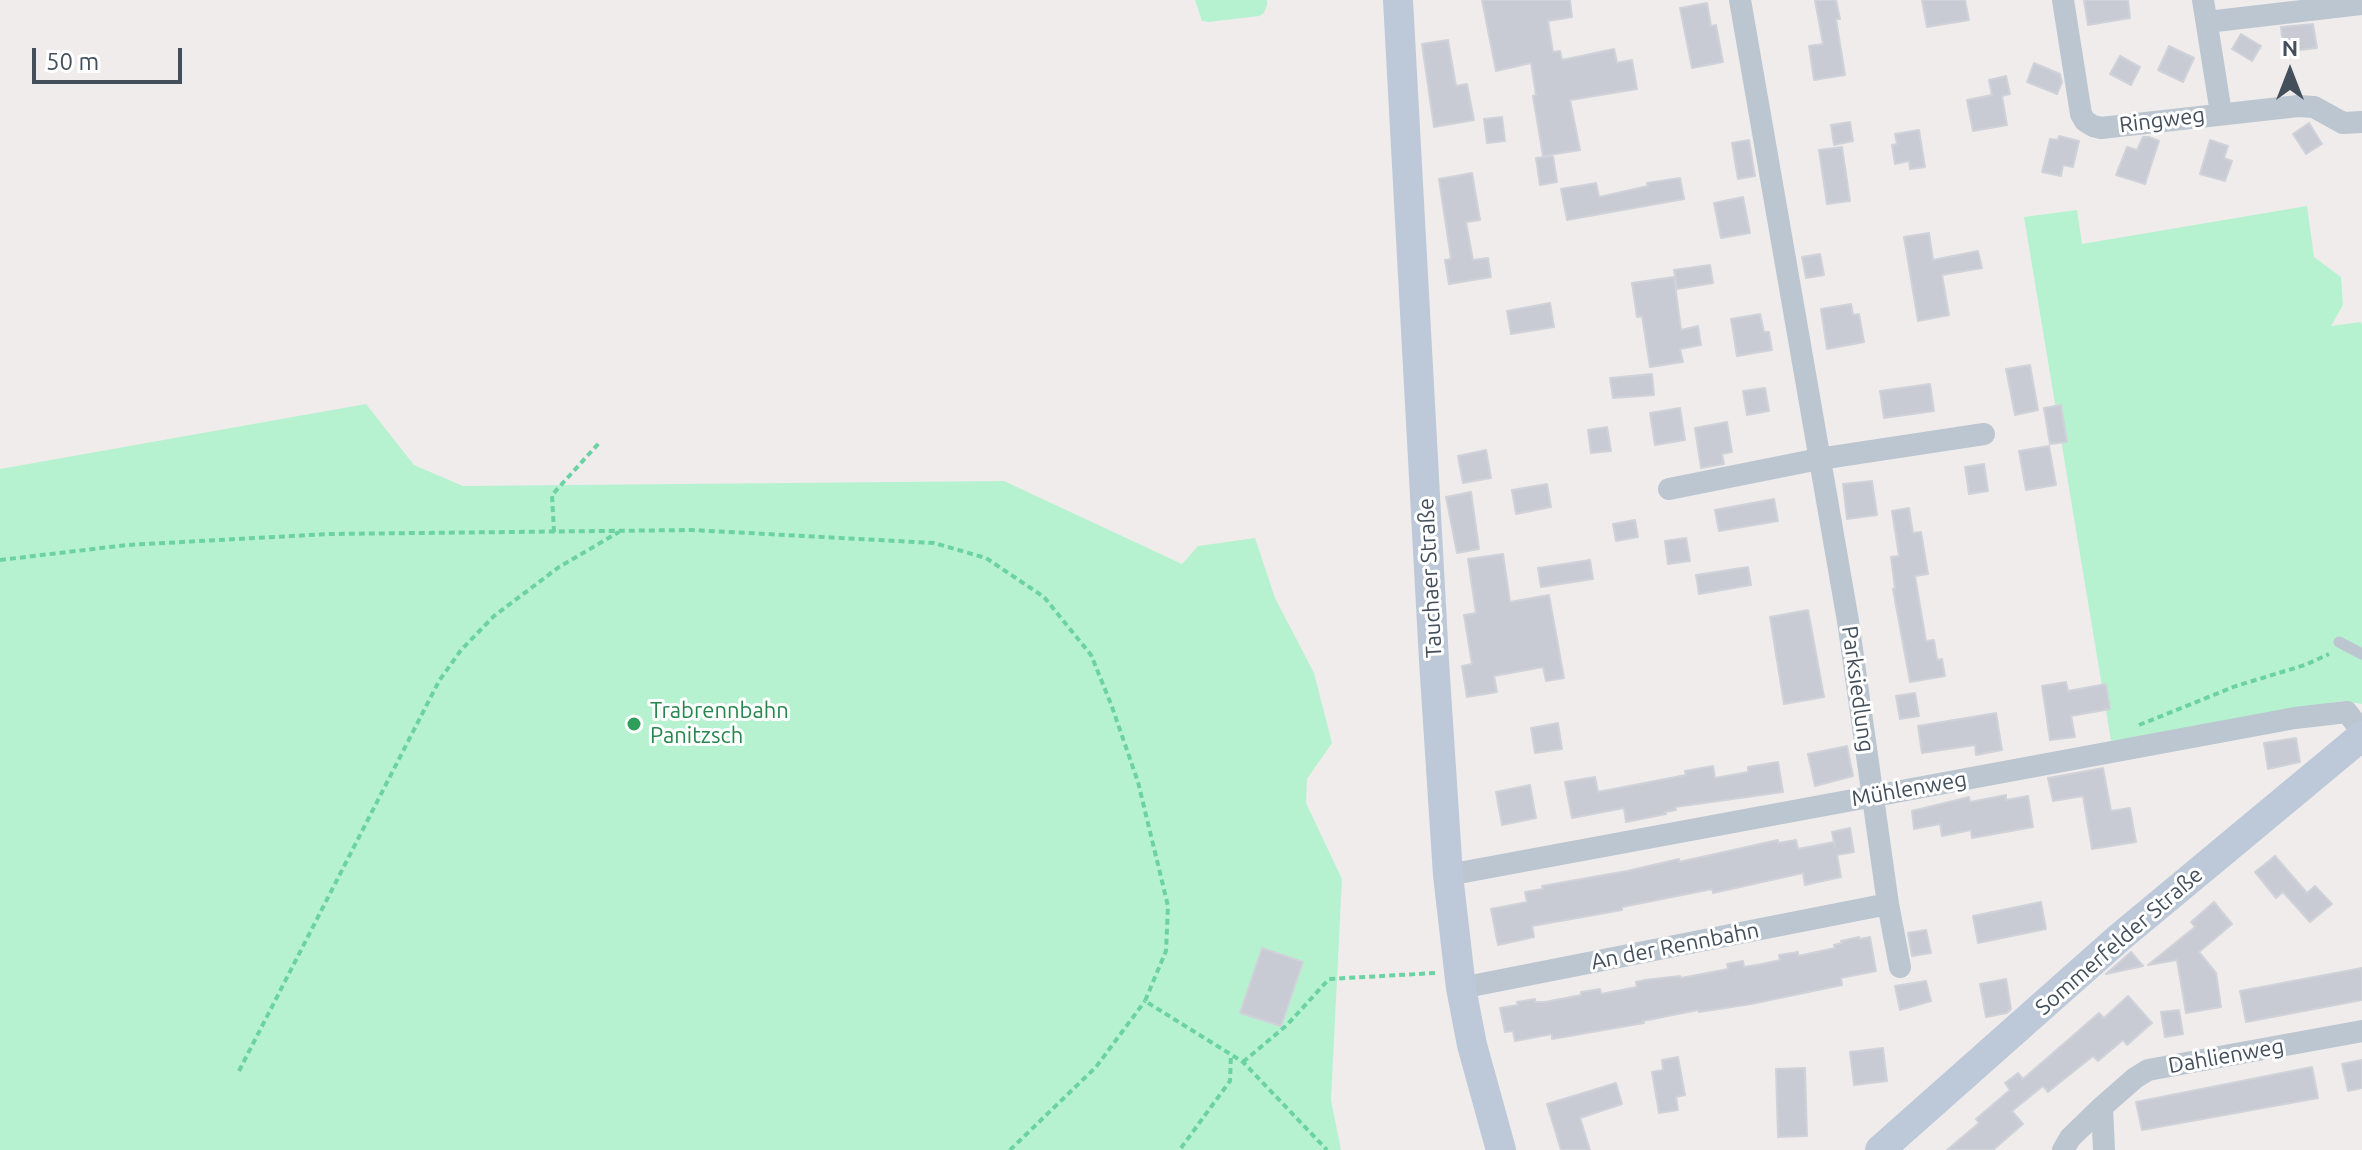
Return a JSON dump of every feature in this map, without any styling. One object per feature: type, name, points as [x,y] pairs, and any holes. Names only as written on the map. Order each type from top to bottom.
[{"type":"street","name":"Tauchaer Straße","points":[[1398,0],[1448,875],[1460,978],[1472,1045],[1501,1150]]},
{"type":"street","name":"Parksiedlung","points":[[1740,0],[1848,621],[1888,904],[1900,967]]},
{"type":"street","name":"Ringweg","points":[[2063,0],[2081,114],[2085,121],[2101,128],[2308,106],[2343,123],[2362,122]]},
{"type":"street","name":"Ringweg","points":[[2221,113],[2205,11],[2362,4]]},
{"type":"street","points":[[1669,489],[1819,459],[1984,434]]},
{"type":"street","name":"Mühlenweg","points":[[1448,875],[2295,718],[2347,712],[2362,734]]},
{"type":"street","name":"Sommerfelder Straße","points":[[1896,1145],[2119,938],[2362,734]]},
{"type":"street","name":"An der Rennbahn","points":[[1460,978],[1888,904]]},
{"type":"street","name":"Dahlienweg","points":[[2063,1150],[2070,1138],[2102,1107],[2148,1070],[2362,1031]]},
{"type":"street","points":[[2102,1107],[2104,1150]]},
{"type":"lane","points":[[2342,644],[2362,654]]},
{"type":"path","points":[[554,532],[552,495],[599,443]]},
{"type":"path","points":[[0,560],[127,545],[329,534],[692,530],[934,543],[986,558],[1044,597],[1091,655],[1138,782],[1168,906],[1166,951],[1145,1001],[1096,1067],[1010,1150]]},
{"type":"path","points":[[239,1071],[439,681],[461,650],[494,616],[559,567],[621,531]]},
{"type":"path","points":[[2113,752],[2141,723],[2236,686],[2305,665],[2342,644]]},
{"type":"path","points":[[1243,1062],[1287,1025],[1329,979],[1442,972],[1460,978]]},
{"type":"path","points":[[1145,1001],[1243,1062],[1327,1150]]},
{"type":"path","points":[[1181,1148],[1230,1081],[1231,1054]]},
{"type":"green space","points":[[1195,0],[1267,0],[1267,5],[1259,16],[1209,22],[1202,21]]},
{"type":"green space","points":[[2307,206],[2314,257],[2341,277],[2343,305],[2331,326],[2361,322],[2362,326],[2362,704],[2342,701],[2111,741],[2024,217],[2077,210],[2082,244]]},
{"type":"green space","name":"Trabrennbahn Panitzsch","points":[[366,404],[414,465],[463,486],[1004,481],[1182,564],[1198,546],[1255,538],[1275,598],[1314,673],[1332,743],[1307,779],[1306,803],[1342,879],[1331,1100],[1341,1150],[0,1150],[0,469]]},
{"type":"building","points":[[1482,0],[1570,0],[1572,17],[1548,21],[1553,52],[1560,51],[1562,60],[1614,49],[1617,63],[1632,60],[1637,89],[1570,100],[1580,150],[1543,156],[1531,63],[1496,71]]},
{"type":"building","points":[[1815,0],[1836,0],[1845,75],[1814,80],[1809,46],[1823,44]]},
{"type":"building","points":[[1922,0],[1965,0],[1969,20],[1927,27]]},
{"type":"building","points":[[2084,0],[2128,0],[2130,18],[2088,25]]},
{"type":"building","points":[[1707,3],[1711,26],[1716,25],[1723,62],[1692,68],[1680,8]]},
{"type":"building","points":[[2313,24],[2317,48],[2299,50],[2298,44],[2283,46],[2281,27]]},
{"type":"building","points":[[2241,34],[2261,46],[2252,61],[2232,49]]},
{"type":"building","points":[[1448,40],[1456,86],[1467,84],[1474,120],[1434,127],[1422,44]]},
{"type":"building","points":[[2169,46],[2194,58],[2183,82],[2158,70]]},
{"type":"building","points":[[2120,56],[2140,67],[2131,85],[2110,74]]},
{"type":"building","points":[[2034,63],[2060,74],[2062,82],[2057,94],[2027,82]]},
{"type":"building","points":[[2006,76],[2010,94],[2002,96],[2007,125],[1973,131],[1967,100],[1992,95],[1989,80]]},
{"type":"building","points":[[1502,117],[1505,141],[1487,143],[1484,119]]},
{"type":"building","points":[[1850,122],[1853,141],[1834,145],[1831,125]]},
{"type":"building","points":[[2309,123],[2322,144],[2306,154],[2293,134]]},
{"type":"building","points":[[1919,130],[1925,167],[1910,169],[1909,161],[1895,164],[1892,145],[1897,144],[1895,134]]},
{"type":"building","points":[[2059,136],[2079,141],[2073,167],[2063,165],[2061,176],[2042,172],[2050,139],[2058,140]]},
{"type":"building","points":[[2143,137],[2159,141],[2145,184],[2116,175],[2127,147],[2137,150]]},
{"type":"building","points":[[1749,140],[1755,176],[1738,179],[1732,143]]},
{"type":"building","points":[[2210,140],[2228,146],[2224,158],[2232,161],[2225,181],[2200,174]]},
{"type":"building","points":[[1842,147],[1850,201],[1827,204],[1819,150]]},
{"type":"building","points":[[1553,156],[1557,182],[1540,185],[1536,158]]},
{"type":"building","points":[[1472,173],[1480,220],[1466,222],[1473,260],[1488,258],[1491,277],[1449,284],[1445,260],[1451,259],[1439,179]]},
{"type":"building","points":[[1680,178],[1684,199],[1567,220],[1561,189],[1596,183],[1599,197],[1648,186],[1647,183]]},
{"type":"building","points":[[1743,197],[1750,233],[1721,238],[1714,203]]},
{"type":"building","points":[[1929,233],[1933,260],[1978,251],[1982,268],[1942,275],[1949,315],[1918,321],[1904,237]]},
{"type":"building","points":[[1820,254],[1824,275],[1806,278],[1802,257]]},
{"type":"building","points":[[1710,265],[1713,283],[1677,289],[1674,270]]},
{"type":"building","points":[[1674,277],[1681,330],[1698,326],[1701,345],[1680,349],[1683,362],[1650,367],[1642,316],[1637,317],[1632,283]]},
{"type":"building","points":[[1550,303],[1554,327],[1511,334],[1507,311]]},
{"type":"building","points":[[1851,304],[1853,315],[1859,314],[1864,342],[1827,349],[1821,309]]},
{"type":"building","points":[[1760,314],[1764,332],[1769,332],[1772,350],[1737,356],[1731,319]]},
{"type":"building","points":[[2030,365],[2038,410],[2015,415],[2006,369]]},
{"type":"building","points":[[1652,374],[1654,395],[1613,398],[1610,378]]},
{"type":"building","points":[[1930,384],[1934,411],[1884,418],[1880,391]]},
{"type":"building","points":[[1765,388],[1769,411],[1747,415],[1743,391]]},
{"type":"building","points":[[2061,405],[2067,442],[2050,444],[2044,408]]},
{"type":"building","points":[[1680,408],[1685,440],[1655,445],[1650,413]]},
{"type":"building","points":[[1727,422],[1732,452],[1722,454],[1724,464],[1701,468],[1695,428]]},
{"type":"building","points":[[1607,427],[1611,451],[1591,453],[1588,430]]},
{"type":"building","points":[[2049,446],[2056,485],[2026,490],[2019,451]]},
{"type":"building","points":[[1486,450],[1491,478],[1463,483],[1458,456]]},
{"type":"building","points":[[1984,464],[1988,491],[1969,494],[1965,467]]},
{"type":"building","points":[[1872,481],[1877,515],[1847,519],[1843,484]]},
{"type":"building","points":[[1547,484],[1551,507],[1516,514],[1512,490]]},
{"type":"building","points":[[1471,492],[1479,549],[1457,553],[1446,497]]},
{"type":"building","points":[[1774,499],[1778,521],[1719,531],[1715,510]]},
{"type":"building","points":[[1909,508],[1913,533],[1921,532],[1928,574],[1915,576],[1926,641],[1934,640],[1937,660],[1942,659],[1945,676],[1910,682],[1893,589],[1891,557],[1899,556],[1892,511]]},
{"type":"building","points":[[1635,520],[1638,537],[1616,541],[1613,524]]},
{"type":"building","points":[[1686,538],[1690,561],[1668,564],[1665,541]]},
{"type":"building","points":[[1503,554],[1510,602],[1549,595],[1564,678],[1546,681],[1543,667],[1494,676],[1497,692],[1467,697],[1462,666],[1472,664],[1464,615],[1476,613],[1468,559]]},
{"type":"building","points":[[1590,560],[1593,579],[1541,587],[1538,568]]},
{"type":"building","points":[[1748,567],[1751,585],[1699,594],[1696,575]]},
{"type":"building","points":[[1808,610],[1824,697],[1784,704],[1770,617]]},
{"type":"building","points":[[2066,682],[2068,691],[2106,684],[2110,709],[2071,716],[2075,737],[2050,740],[2042,686]]},
{"type":"building","points":[[1915,693],[1919,716],[1900,719],[1896,696]]},
{"type":"building","points":[[1996,713],[2002,750],[1976,755],[1975,745],[1922,753],[1918,726]]},
{"type":"building","points":[[1558,723],[1562,749],[1535,753],[1531,728]]},
{"type":"building","points":[[2296,738],[2300,762],[2268,769],[2264,743]]},
{"type":"building","points":[[1847,746],[1853,776],[1815,786],[1808,754]]},
{"type":"building","points":[[1778,762],[1783,792],[1675,807],[1676,810],[1666,814],[1626,822],[1624,808],[1572,818],[1565,782],[1595,777],[1598,792],[1686,775],[1685,771],[1713,766],[1715,778],[1748,772],[1748,767]]},
{"type":"building","points":[[2103,768],[2111,811],[2130,808],[2136,842],[2092,849],[2083,796],[2053,801],[2048,778]]},
{"type":"building","points":[[1530,785],[1536,818],[1502,825],[1496,792]]},
{"type":"building","points":[[2006,795],[2006,800],[2028,796],[2033,827],[1972,838],[1971,830],[1942,836],[1940,824],[1914,829],[1912,811],[1969,797],[1970,802]]},
{"type":"building","points":[[1850,828],[1854,852],[1837,855],[1841,877],[1805,885],[1803,873],[1713,893],[1712,889],[1622,907],[1622,910],[1532,926],[1534,937],[1498,945],[1491,909],[1527,902],[1525,892],[1543,889],[1542,886],[1679,859],[1679,862],[1778,840],[1778,843],[1796,840],[1798,849],[1834,842],[1832,832]]},
{"type":"building","points":[[2275,856],[2307,893],[2315,886],[2332,904],[2310,922],[2283,892],[2276,898],[2255,872]]},
{"type":"building","points":[[2041,902],[2046,929],[1978,943],[1973,916]]},
{"type":"building","points":[[2214,902],[2232,924],[2199,952],[2216,973],[2221,1007],[2186,1013],[2177,960],[2148,965],[2195,927],[2191,922]]},
{"type":"building","points":[[1926,930],[1931,953],[1912,956],[1908,933]]},
{"type":"building","points":[[1870,937],[1876,971],[1841,978],[1842,985],[1552,1039],[1552,1034],[1515,1041],[1513,1031],[1505,1032],[1500,1008],[1518,1005],[1517,1002],[1535,999],[1535,1002],[1545,1002],[1600,989],[1601,994],[1637,987],[1636,982],[1645,980],[1681,978],[1728,969],[1727,964],[1743,961],[1744,967],[1762,964],[1780,960],[1779,955],[1798,952],[1798,956],[1835,948],[1834,945],[1841,941]]},
{"type":"building","points":[[1262,948],[1303,962],[1281,1026],[1240,1013]]},
{"type":"building","points":[[2131,952],[2143,966],[2106,974]]},
{"type":"building","points":[[2362,968],[2362,1000],[2246,1022],[2240,991]]},
{"type":"building","points":[[2006,979],[2011,1009],[2007,1013],[1986,1017],[1980,984]]},
{"type":"building","points":[[1926,981],[1931,1001],[1900,1010],[1895,986]]},
{"type":"building","points":[[2128,996],[2152,1023],[2127,1045],[2123,1040],[2098,1061],[2093,1056],[2048,1092],[2043,1086],[2012,1111],[2023,1124],[1993,1150],[1947,1150],[1979,1123],[1976,1119],[2010,1090],[2005,1083],[2018,1073],[2023,1079],[2099,1013],[2104,1018]]},
{"type":"building","points":[[2179,1010],[2183,1034],[2165,1037],[2161,1012]]},
{"type":"building","points":[[1883,1048],[1887,1081],[1854,1085],[1850,1052]]},
{"type":"building","points":[[1678,1057],[1685,1095],[1676,1097],[1678,1110],[1659,1113],[1652,1072],[1663,1070],[1662,1060]]},
{"type":"building","points":[[2362,1060],[2362,1088],[2348,1091],[2342,1064]]},
{"type":"building","points":[[2312,1067],[2318,1098],[2142,1130],[2136,1102]]},
{"type":"building","points":[[1805,1068],[1807,1136],[1778,1137],[1776,1069]]},
{"type":"building","points":[[1616,1083],[1622,1104],[1580,1118],[1590,1150],[1561,1150],[1547,1104]]},
{"type":"place","name":"Trabrennbahn Panitzsch","points":[[634,724]]}]
